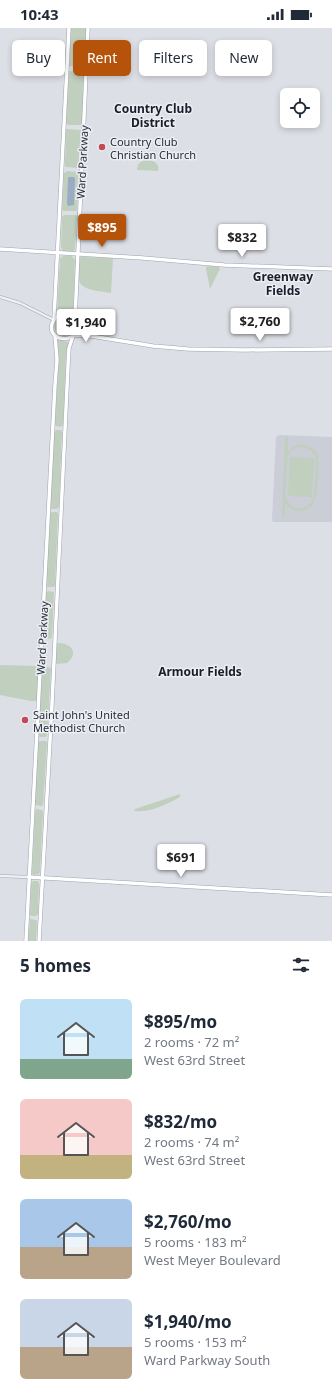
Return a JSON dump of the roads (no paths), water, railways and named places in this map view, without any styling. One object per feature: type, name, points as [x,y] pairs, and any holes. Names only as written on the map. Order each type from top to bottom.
[{"type":"main road","name":"Ward Parkway","points":[[54,319],[69,28]]},
{"type":"main road","name":"Ward Parkway","points":[[76,321],[88,28]]},
{"type":"main road","points":[[0,250],[143,258],[224,265],[332,269]]},
{"type":"main road","points":[[100,337],[90,333],[72,316],[65,314],[54,319],[52,329],[55,335],[64,339],[74,335],[100,337],[153,346],[188,349],[332,349]]},
{"type":"main road","points":[[74,335],[77,328],[76,321]]},
{"type":"main road","name":"Ward Parkway","points":[[26,941],[57,360],[55,335]]},
{"type":"main road","name":"Ward Parkway","points":[[39,941],[69,348],[74,335]]},
{"type":"main road","points":[[29,877],[332,895]]},
{"type":"street","points":[[0,296],[20,303],[54,319]]},
{"type":"street","points":[[0,876],[29,877]]},
{"type":"water","points":[[69,177],[74,177],[75,179],[74,205],[68,206],[67,204]]},
{"type":"place","name":"Country Club Christian Church","points":[[102,147]]},
{"type":"place","name":"Saint John's United Methodist Church","points":[[25,720]]},
{"type":"district","name":"Country Club District","points":[[153,115]]},
{"type":"district","name":"Greenway Fields","points":[[283,283]]},
{"type":"district","name":"Armour Fields","points":[[200,671]]}]
